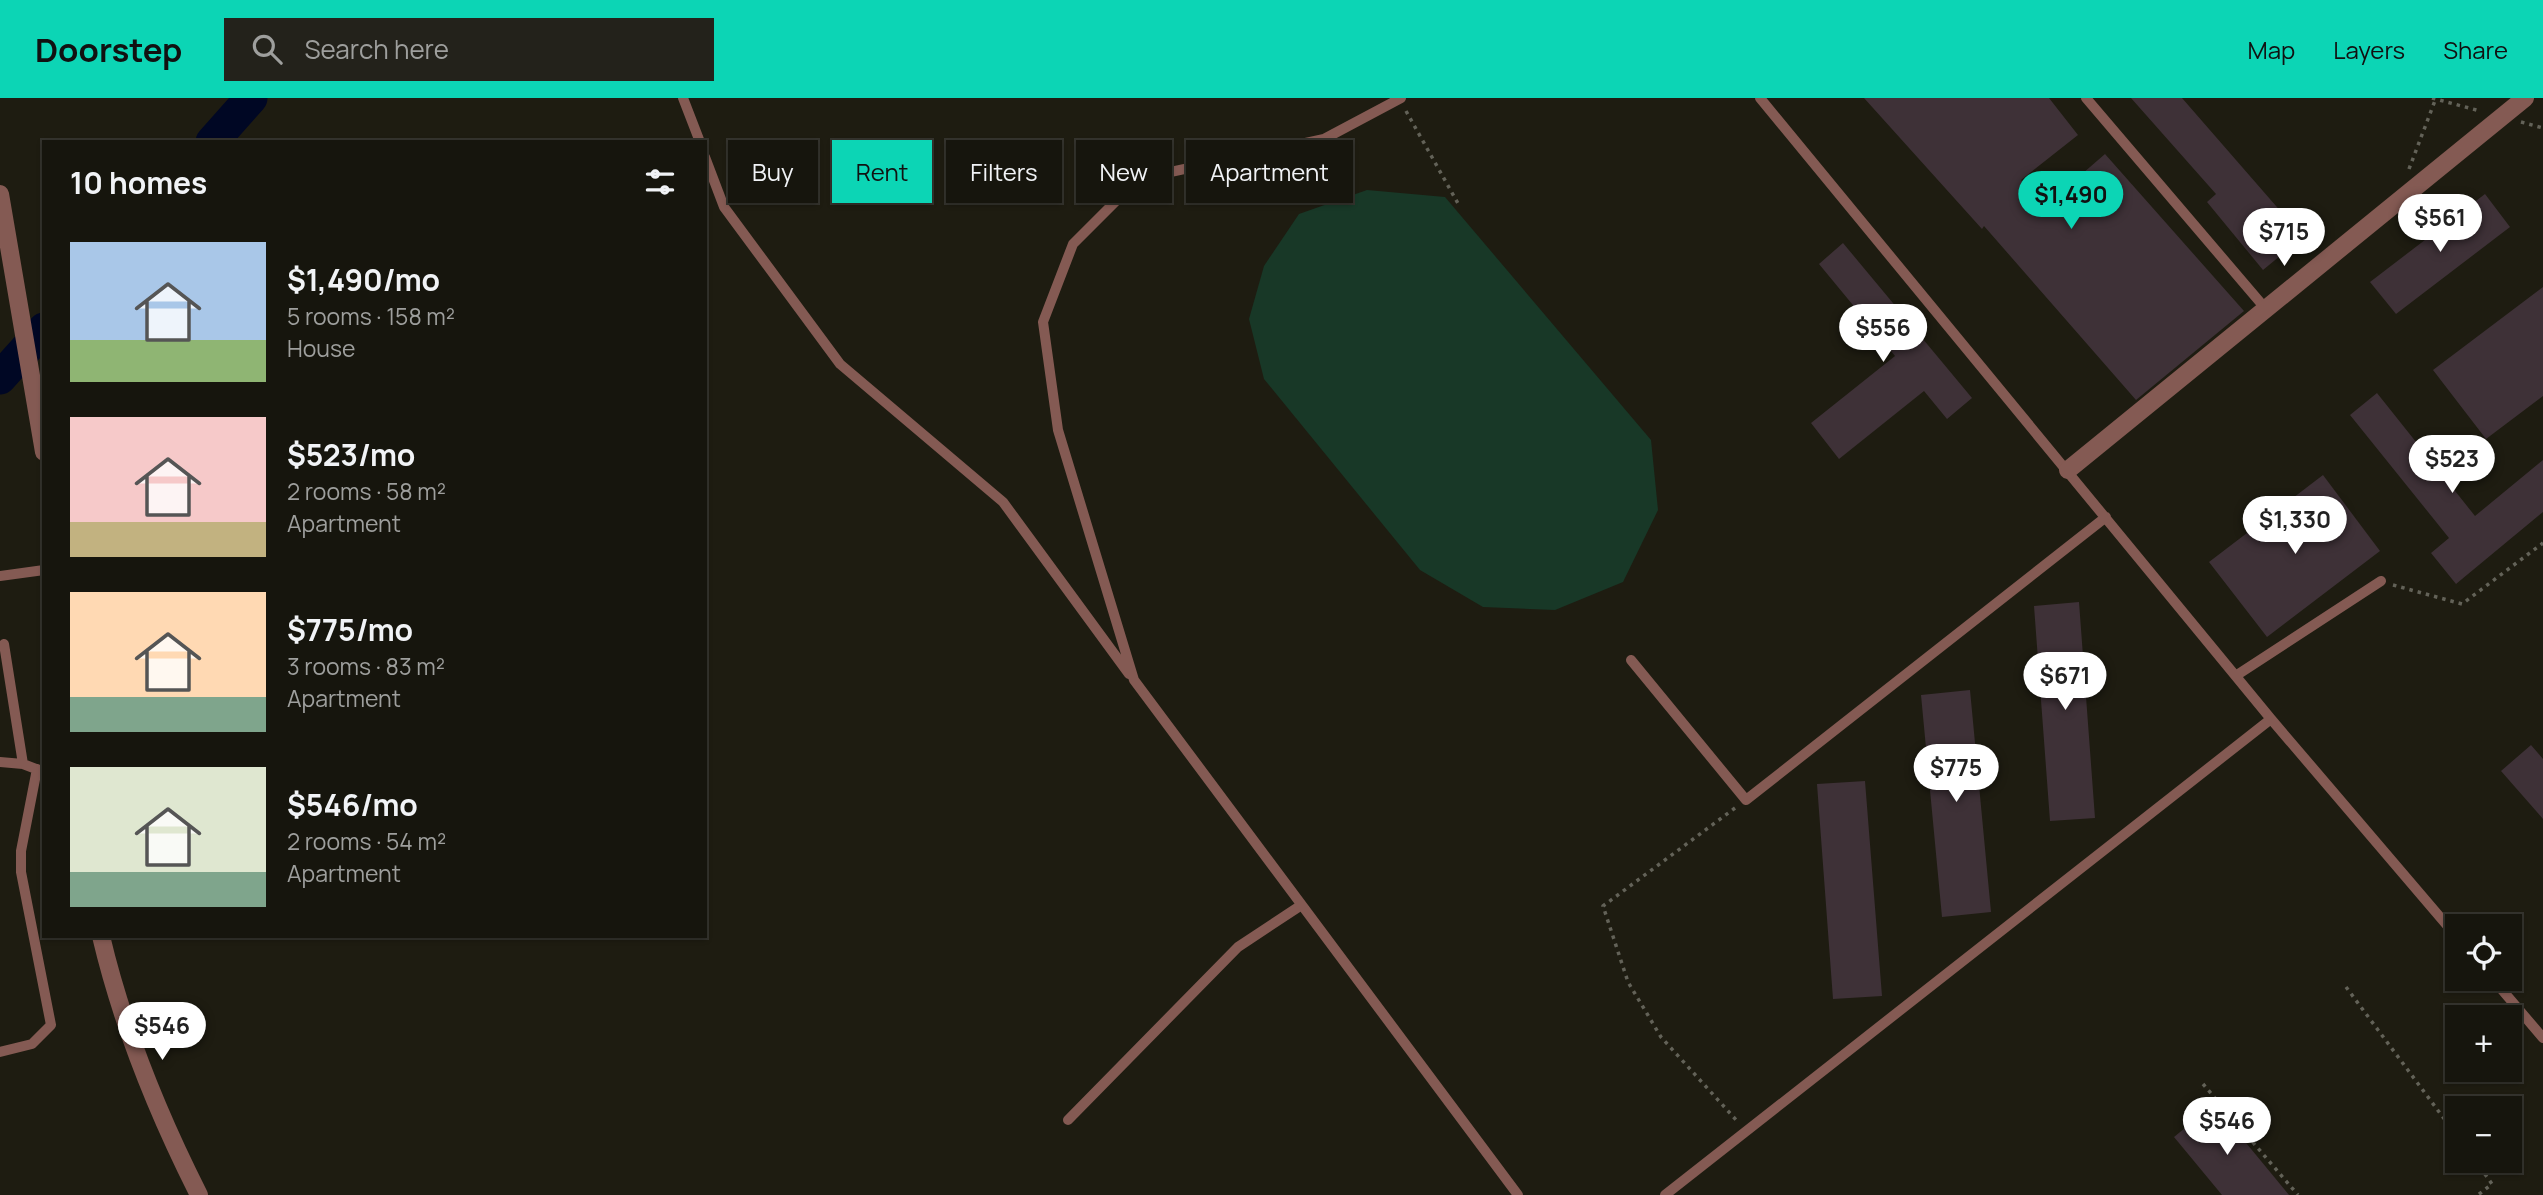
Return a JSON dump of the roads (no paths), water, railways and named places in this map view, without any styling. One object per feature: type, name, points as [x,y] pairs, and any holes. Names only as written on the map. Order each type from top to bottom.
[{"type":"street","points":[[2068,470],[2525,98]]},
{"type":"street","points":[[0,194],[42,440]]},
{"type":"street","points":[[102,938],[120,1006],[152,1091],[199,1195]]},
{"type":"lane","points":[[683,98],[699,140]]},
{"type":"lane","points":[[1760,98],[2271,719],[2445,923]]},
{"type":"lane","points":[[2086,98],[2265,309]]},
{"type":"lane","points":[[1133,680],[1058,430],[1043,322],[1073,244],[1138,180],[1324,139],[1401,99]]},
{"type":"lane","points":[[707,162],[724,207],[840,364],[1003,502],[1518,1195]]},
{"type":"lane","points":[[1631,660],[1746,800],[2106,517]]},
{"type":"lane","points":[[0,576],[42,570]]},
{"type":"lane","points":[[2237,676],[2381,581]]},
{"type":"lane","points":[[4,644],[23,764]]},
{"type":"lane","points":[[1665,1195],[2271,719]]},
{"type":"lane","points":[[0,762],[23,764],[40,771],[20,851],[21,872],[51,1026],[32,1044],[0,1052]]},
{"type":"lane","points":[[1068,1120],[1238,947],[1300,905]]},
{"type":"lane","points":[[2503,991],[2543,1038]]},
{"type":"waterway","points":[[214,140],[251,98]]},
{"type":"waterway","points":[[0,378],[42,331]]}]
